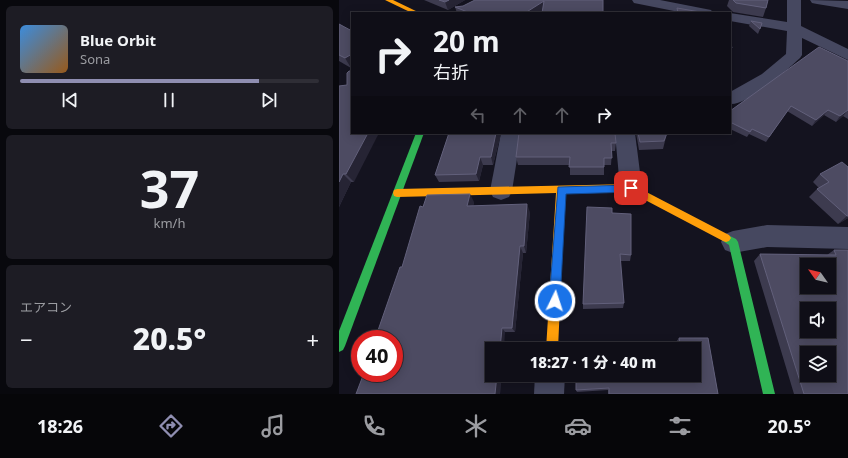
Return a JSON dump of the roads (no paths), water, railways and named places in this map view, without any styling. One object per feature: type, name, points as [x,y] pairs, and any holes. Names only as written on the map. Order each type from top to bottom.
[{"type":"street","points":[[388,0],[415,12]]},
{"type":"street","points":[[639,0],[701,12]]},
{"type":"street","points":[[732,99],[768,78],[794,55],[794,0]]},
{"type":"street","points":[[817,0],[848,5]]},
{"type":"street","points":[[731,17],[794,28],[848,56]]},
{"type":"street","points":[[339,346],[420,134]]},
{"type":"street","points":[[501,191],[511,134]]},
{"type":"street","points":[[625,134],[631,188]]},
{"type":"street","points":[[397,193],[631,188],[733,242],[767,236],[848,238]]},
{"type":"street","points":[[552,342],[561,190]]},
{"type":"street","points":[[733,242],[769,394]]},
{"type":"street","points":[[549,394],[550,382]]}]
